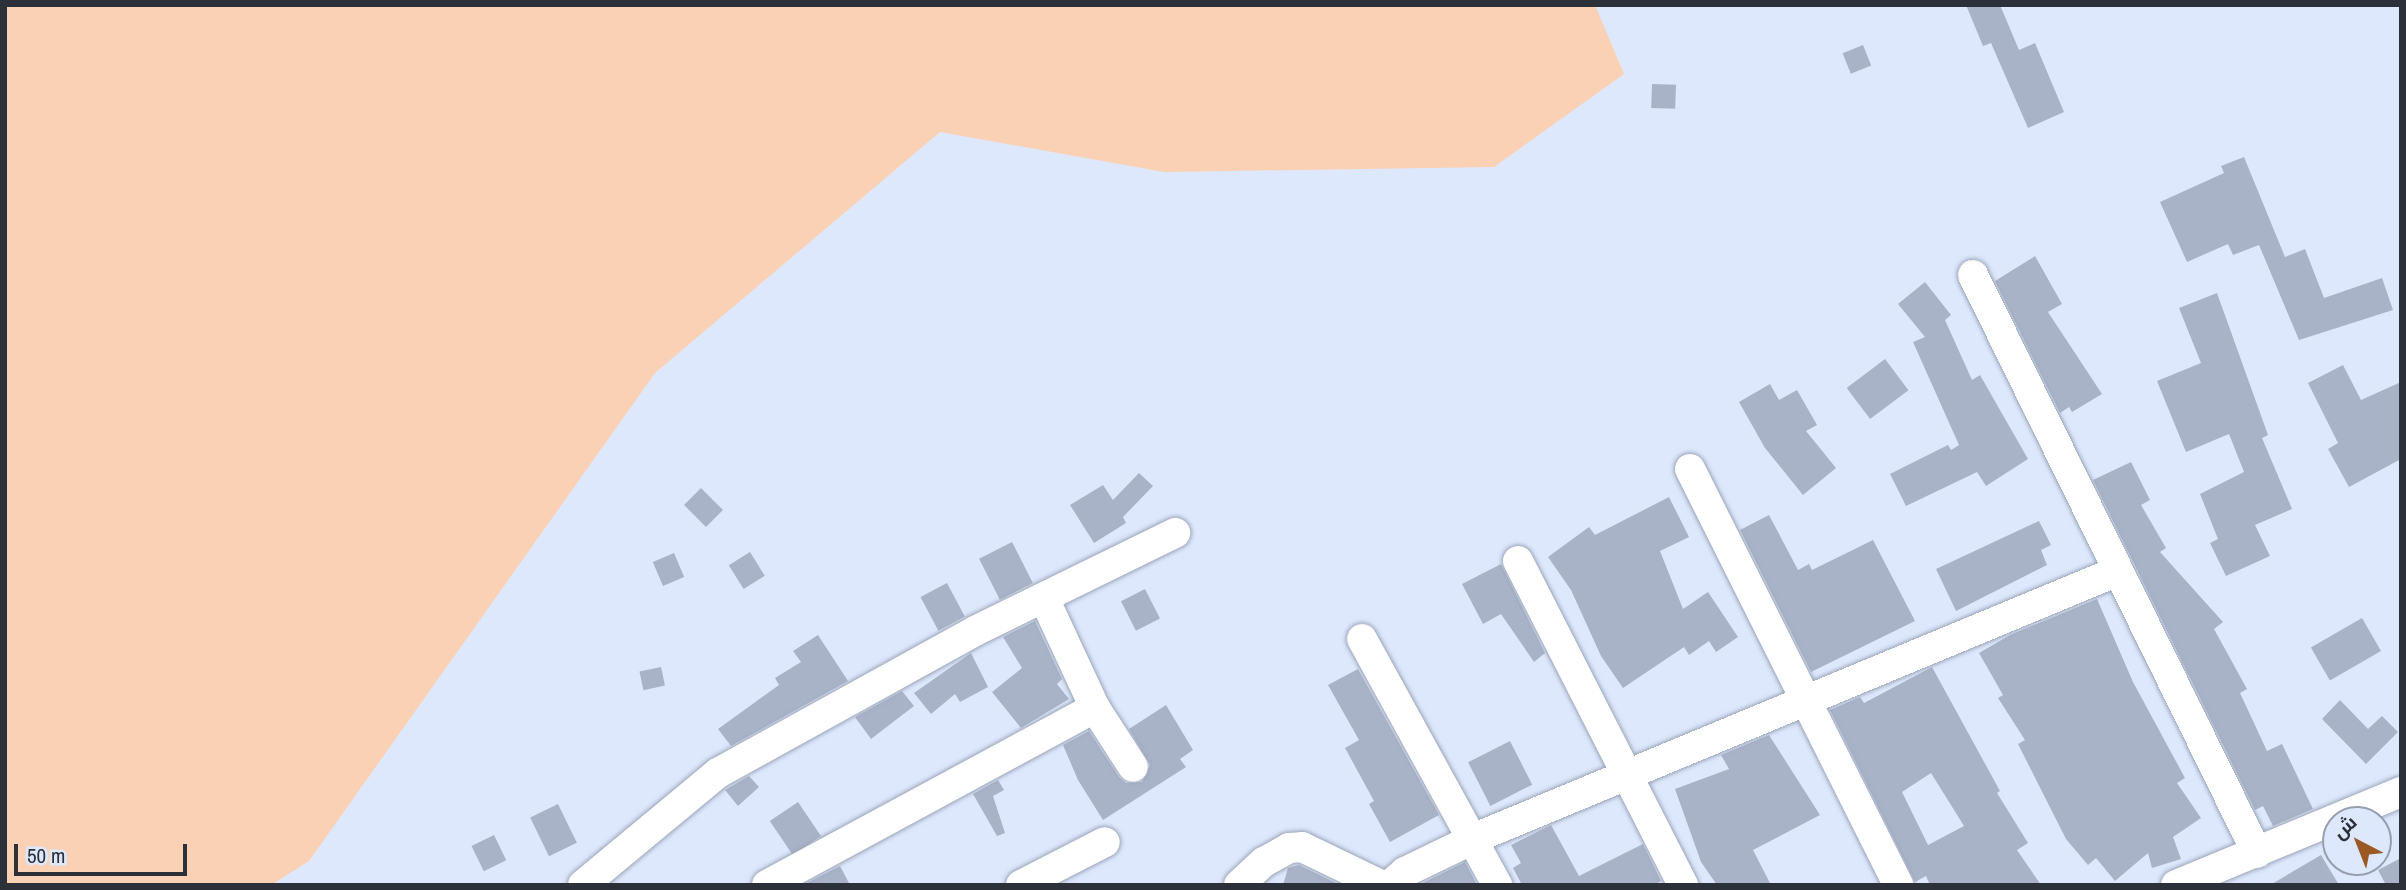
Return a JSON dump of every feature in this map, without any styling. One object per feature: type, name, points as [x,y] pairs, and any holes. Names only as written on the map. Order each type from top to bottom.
[{"type":"street","points":[[1973,275],[2257,853]]},
{"type":"street","points":[[1690,469],[1804,703],[1898,885]]},
{"type":"street","points":[[583,885],[718,773],[1044,598],[1175,533]]},
{"type":"street","points":[[1518,561],[1683,885]]},
{"type":"street","points":[[1390,885],[1405,872],[1475,838],[2118,571]]},
{"type":"street","points":[[1044,598],[1095,708],[1133,767]]},
{"type":"street","points":[[1362,639],[1475,838],[1497,885]]},
{"type":"street","points":[[767,885],[1095,708]]},
{"type":"street","points":[[2176,885],[2401,792]]},
{"type":"street","points":[[1021,885],[1105,842]]},
{"type":"street","points":[[1239,885],[1264,862],[1289,848],[1303,847],[1381,885]]},
{"type":"shaded area","points":[[5,5],[1595,5],[1624,74],[1494,167],[1164,172],[940,132],[655,373],[309,861],[271,885],[5,885]]},
{"type":"building","points":[[1966,5],[2000,5],[2019,50],[2035,43],[2064,112],[2028,128],[1991,43],[1983,46]]},
{"type":"building","points":[[1863,45],[1871,65],[1851,74],[1843,53]]},
{"type":"building","points":[[1652,84],[1676,85],[1675,109],[1651,108]]},
{"type":"building","points":[[2244,157],[2285,257],[2305,249],[2324,298],[2382,278],[2393,310],[2299,340],[2259,245],[2233,255],[2228,244],[2187,262],[2160,202],[2224,173],[2221,166]]},
{"type":"building","points":[[2035,256],[2062,304],[2048,312],[2102,394],[2072,412],[2069,407],[2060,413],[1995,281]]},
{"type":"building","points":[[1925,282],[1951,315],[1945,320],[1972,380],[1980,375],[2028,459],[1986,486],[1977,472],[1906,506],[1890,474],[1948,445],[1951,450],[1959,445],[1913,342],[1925,337],[1898,304]]},
{"type":"building","points":[[2217,293],[2268,435],[2262,438],[2292,509],[2255,525],[2270,556],[2226,576],[2210,543],[2218,539],[2200,494],[2244,472],[2229,434],[2186,452],[2157,381],[2201,363],[2179,308]]},
{"type":"building","points":[[1885,359],[1908,390],[1870,419],[1847,388]]},
{"type":"building","points":[[2343,365],[2361,400],[2401,382],[2401,459],[2349,487],[2328,449],[2338,443],[2308,383]]},
{"type":"building","points":[[1770,384],[1779,400],[1797,390],[1817,425],[1806,431],[1836,468],[1803,495],[1765,448],[1739,402]]},
{"type":"building","points":[[2131,462],[2150,500],[2141,505],[2166,548],[2160,552],[2223,622],[2214,629],[2247,689],[2240,693],[2267,751],[2282,744],[2313,809],[2273,826],[2263,806],[2255,810],[2093,480]]},
{"type":"building","points":[[1139,473],[1153,486],[1123,517],[1126,523],[1094,543],[1070,505],[1103,485],[1113,500]]},
{"type":"building","points":[[701,488],[723,510],[706,527],[684,505]]},
{"type":"building","points":[[1669,497],[1689,537],[1660,551],[1683,609],[1708,592],[1738,637],[1716,652],[1709,641],[1689,655],[1684,647],[1623,688],[1601,656],[1571,590],[1548,557],[1589,527],[1595,535]]},
{"type":"building","points":[[1769,515],[1798,570],[1809,564],[1812,570],[1873,540],[1915,621],[1811,672],[1740,530]]},
{"type":"building","points":[[2039,521],[2051,545],[2041,550],[2047,565],[1956,611],[1936,569]]},
{"type":"building","points":[[1012,542],[1033,583],[1000,600],[979,559]]},
{"type":"building","points":[[750,552],[765,576],[744,589],[729,565]]},
{"type":"building","points":[[674,553],[684,577],[663,586],[653,562]]},
{"type":"building","points":[[1501,564],[1545,653],[1534,662],[1501,614],[1483,624],[1462,584]]},
{"type":"building","points":[[947,583],[965,617],[938,631],[921,597]]},
{"type":"building","points":[[1145,589],[1160,618],[1136,631],[1121,601]]},
{"type":"building","points":[[2097,599],[2133,682],[2185,778],[2177,783],[2201,818],[2173,837],[2181,859],[2152,868],[2148,853],[2115,881],[2096,858],[2088,865],[2066,839],[2018,744],[2025,740],[1998,698],[2003,695],[1979,653],[2010,635]]},
{"type":"building","points":[[2362,618],[2381,651],[2330,680],[2311,648]]},
{"type":"building","points":[[1035,621],[1062,679],[1057,684],[1069,699],[1021,728],[992,692],[1022,668],[1003,637]]},
{"type":"building","points":[[818,635],[848,681],[731,746],[718,729],[779,685],[775,678],[801,662],[793,651]]},
{"type":"building","points":[[971,653],[988,687],[960,702],[955,694],[931,714],[914,693]]},
{"type":"building","points":[[661,667],[665,686],[643,690],[639,672]]},
{"type":"building","points":[[1932,667],[2000,791],[1997,793],[2028,843],[2017,850],[2041,885],[1930,885],[1926,876],[1915,882],[1830,710],[1860,697],[1864,703]],"holes":[[[1931,773],[1964,826],[1928,845],[1902,792]]]},
{"type":"building","points":[[1358,669],[1439,815],[1390,842],[1369,804],[1374,801],[1345,748],[1359,740],[1328,685]]},
{"type":"building","points":[[902,691],[914,706],[871,739],[855,717]]},
{"type":"building","points":[[2340,700],[2368,729],[2382,716],[2398,732],[2366,764],[2322,719]]},
{"type":"building","points":[[1166,705],[1193,750],[1180,759],[1186,767],[1103,820],[1078,780],[1063,745],[1089,731],[1119,777],[1126,783],[1142,782],[1150,765],[1129,729]]},
{"type":"building","points":[[1769,735],[1820,815],[1753,850],[1771,885],[1717,885],[1701,862],[1675,789],[1729,769],[1721,755]]},
{"type":"building","points":[[1510,741],[1532,785],[1490,806],[1468,762]]},
{"type":"building","points":[[749,776],[759,787],[738,806],[725,790]]},
{"type":"building","points":[[998,780],[1004,790],[993,796],[1005,833],[997,836],[973,794]]},
{"type":"building","points":[[798,802],[821,836],[793,855],[770,821]]},
{"type":"building","points":[[558,804],[577,843],[549,856],[530,818]]},
{"type":"building","points":[[1551,825],[1579,876],[1643,844],[1661,881],[1654,885],[1522,885],[1513,868],[1521,863],[1511,845]]},
{"type":"building","points":[[494,835],[506,860],[484,871],[472,846]]},
{"type":"building","points":[[2321,855],[2322,876],[2334,876],[2339,885],[2270,885]]},
{"type":"building","points":[[2401,858],[2401,885],[2386,885],[2381,876],[2392,876],[2392,863]]},
{"type":"building","points":[[1465,862],[1477,885],[1419,885]]},
{"type":"building","points":[[1299,865],[1340,885],[1283,885],[1288,868]]},
{"type":"building","points":[[840,866],[850,885],[808,885],[807,883]]}]
